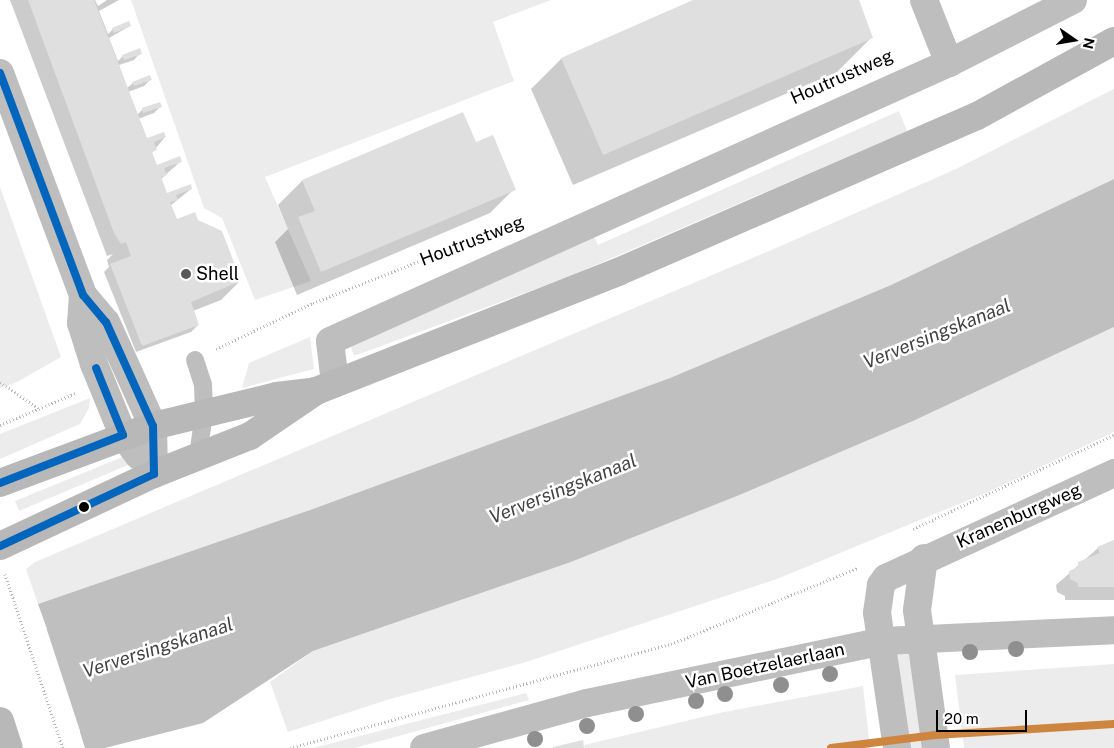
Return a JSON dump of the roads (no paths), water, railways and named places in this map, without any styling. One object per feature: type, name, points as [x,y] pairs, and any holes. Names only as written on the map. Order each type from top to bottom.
[{"type":"main road","points":[[0,483],[123,435],[153,426],[277,396],[326,387],[618,272],[968,120],[1114,41]]},
{"type":"main road","points":[[1,556],[154,474],[250,436],[326,387]]},
{"type":"main road","points":[[0,721],[9,748]]},
{"type":"street","points":[[924,0],[949,63]]},
{"type":"street","name":"Houtrustweg","points":[[326,387],[330,341],[949,63],[1073,0]]},
{"type":"street","points":[[0,72],[83,295],[106,322],[153,426],[154,474]]},
{"type":"street","points":[[83,295],[81,324],[102,384],[123,435],[154,474]]},
{"type":"street","name":"Kranenburgweg","points":[[897,748],[884,641],[877,612],[881,585],[886,578],[924,558],[1114,473]]},
{"type":"street","points":[[924,558],[918,601],[936,748]]},
{"type":"street","name":"Van Boetzelaerlaan","points":[[424,748],[587,703],[884,641],[1114,630]]},
{"type":"lane","points":[[194,360],[202,384],[204,413],[198,456]]},
{"type":"water","name":"Verversingskanaal","points":[[1114,179],[1114,327],[913,421],[742,494],[571,562],[313,651],[203,723],[105,748],[85,748],[79,729],[0,645],[47,629],[38,604],[310,510],[670,378],[891,285]]},
{"type":"place","name":"Shell","points":[[186,274]]}]
